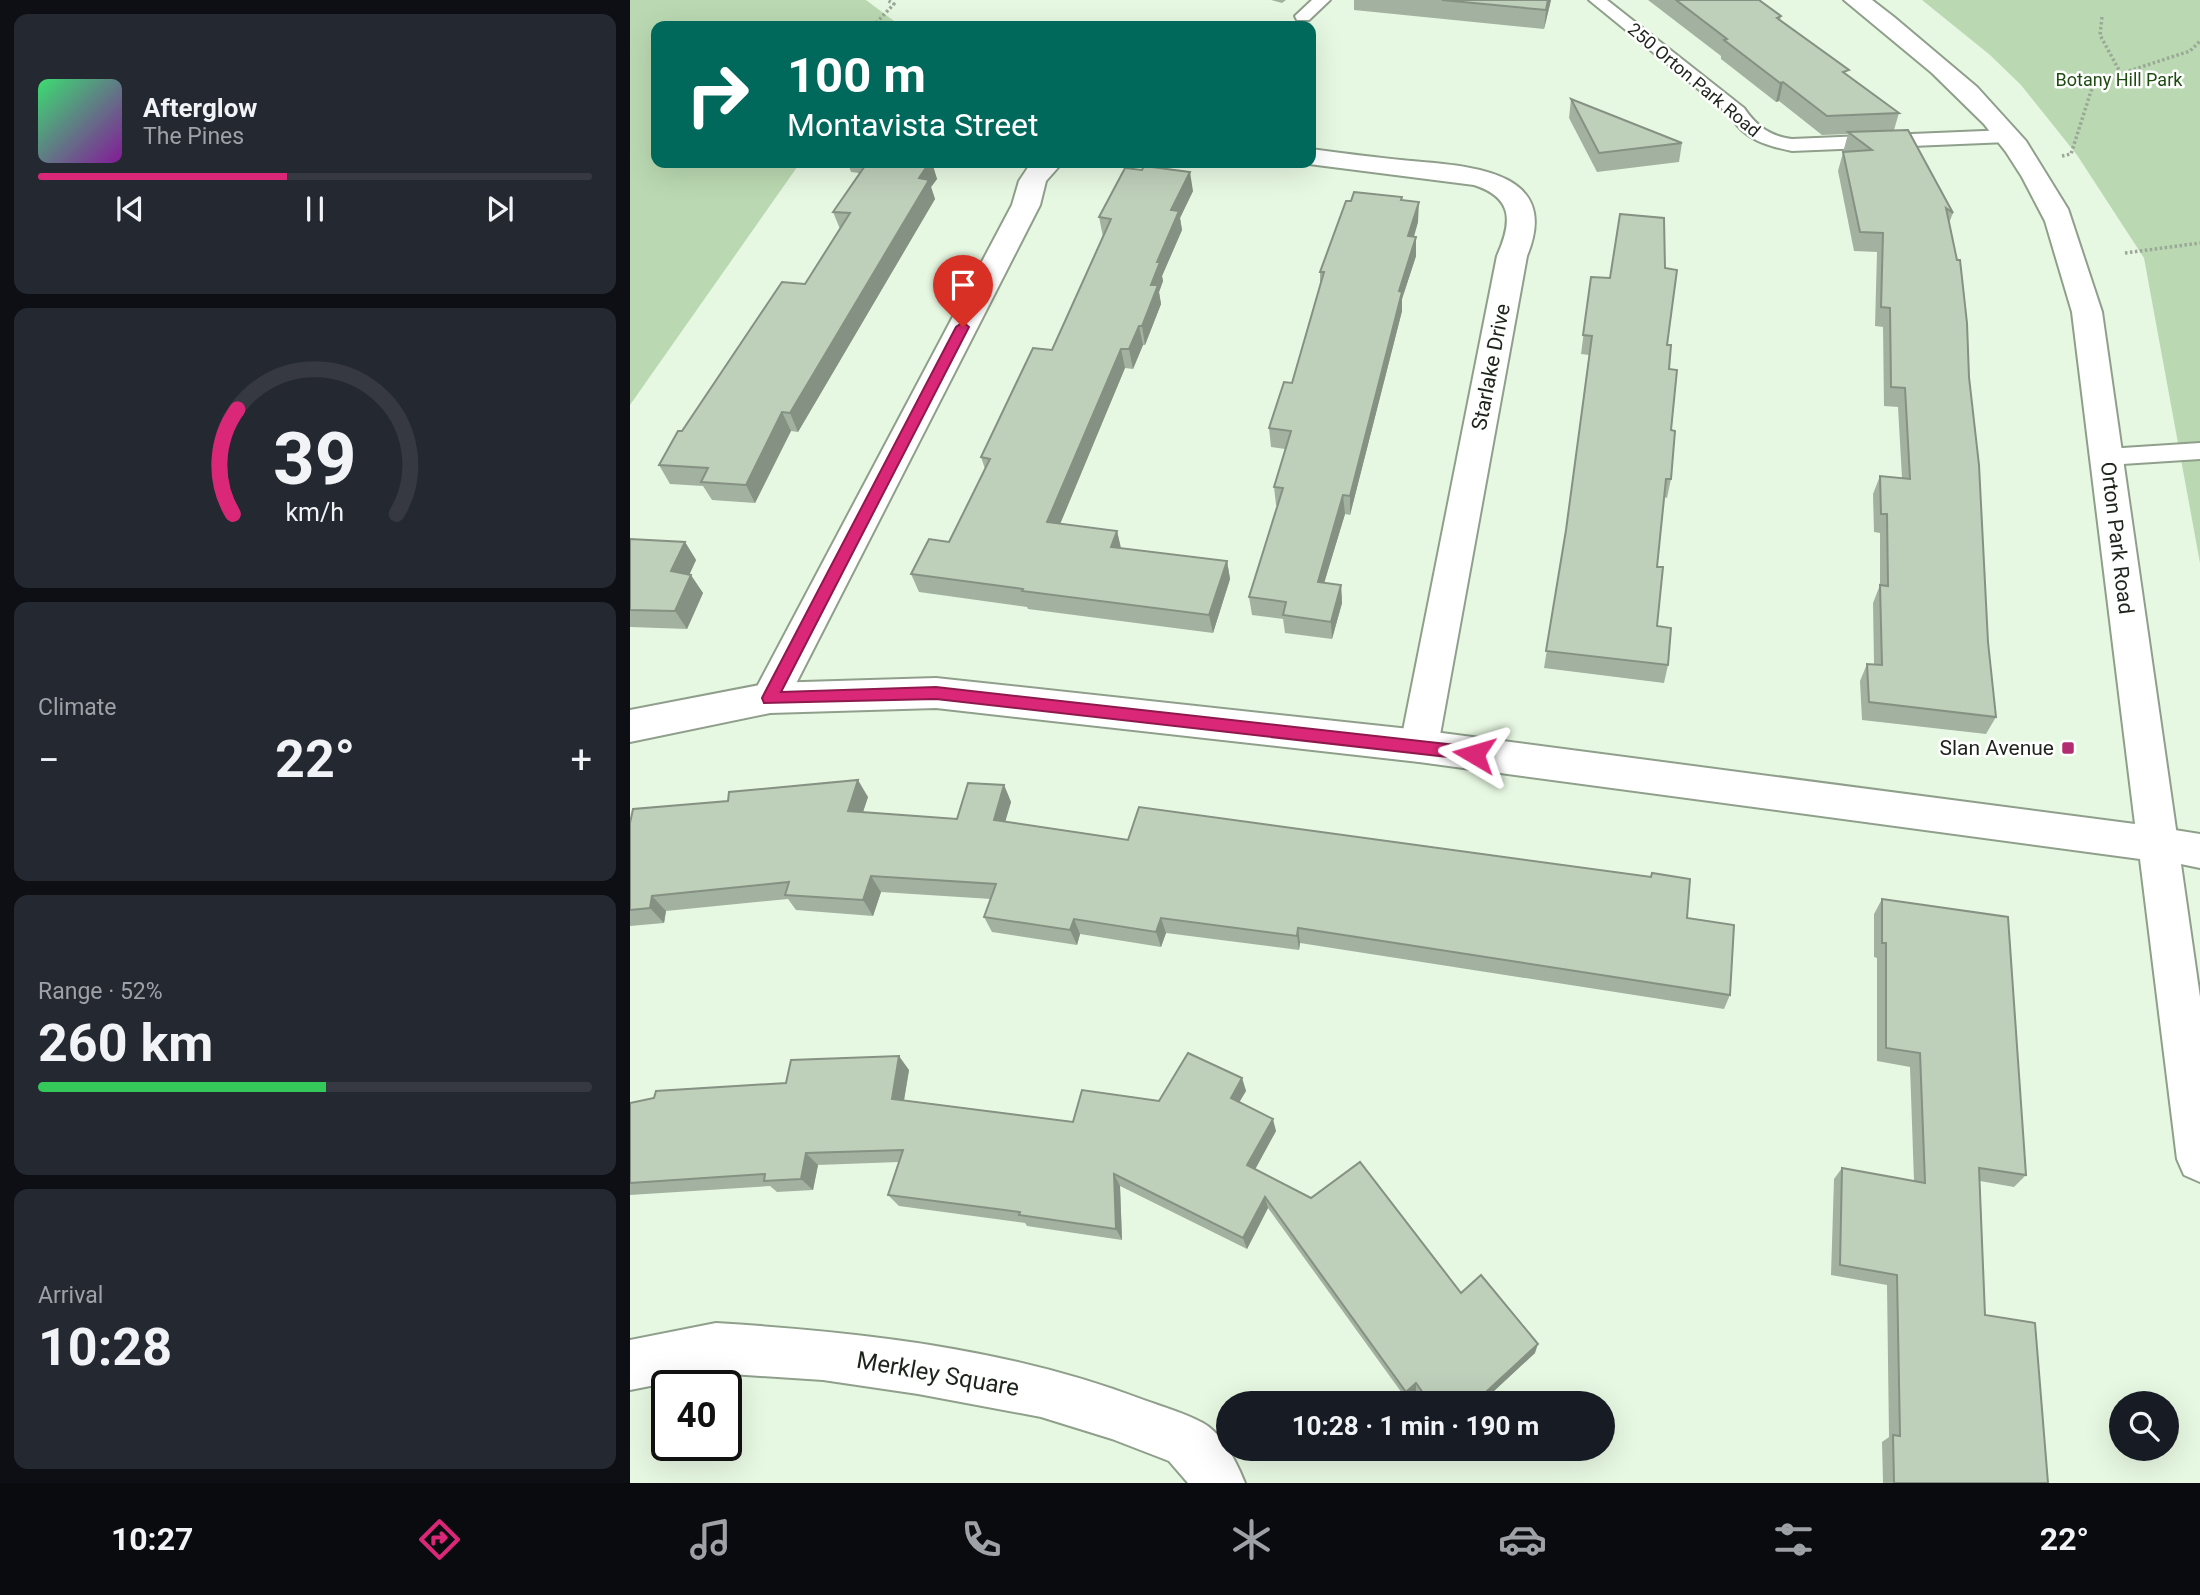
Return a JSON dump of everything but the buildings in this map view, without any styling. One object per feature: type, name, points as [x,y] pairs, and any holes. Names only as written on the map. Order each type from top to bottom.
[{"type":"street","name":"Orton Park Road","points":[[1856,0],[1928,54],[1990,113],[2054,210],[2087,312],[2200,1159]]},
{"type":"street","name":"Starlake Drive","points":[[1316,158],[1472,176],[1504,187],[1518,204],[1523,220],[1521,237],[1510,269],[1419,746]]},
{"type":"street","points":[[770,698],[1026,205],[1029,188],[1040,168]]},
{"type":"street","points":[[630,726],[770,698],[936,693],[1419,746],[2200,851]]},
{"type":"street","name":"Merkley Square","points":[[630,1365],[716,1348],[823,1355],[1041,1392],[1112,1413],[1186,1442],[1219,1483]]},
{"type":"lane","points":[[1303,16],[1322,0]]},
{"type":"lane","name":"250 Orton Park Road","points":[[1597,0],[1738,112],[1752,131],[1770,140],[1792,145],[2016,149]]},
{"type":"lane","points":[[2107,457],[2200,451]]},
{"type":"path","points":[[878,21],[894,4],[887,0]]},
{"type":"path","points":[[2102,18],[2100,35],[2120,72]]},
{"type":"path","points":[[2016,149],[2071,154],[2091,91],[2098,81],[2190,51],[2200,41]]},
{"type":"path","points":[[2125,253],[2200,243]]},
{"type":"green space","points":[[630,0],[866,0],[894,21],[651,21],[651,168],[796,168],[630,405]]},
{"type":"green space","name":"Botany Hill Park","points":[[1922,0],[2200,0],[2200,563],[2144,258],[2077,155],[2021,85],[1990,55]]},
{"type":"place","name":"Slan Avenue","points":[[2068,748]]},
{"type":"route","points":[[963,327],[770,698],[936,693],[1474,754]]}]
